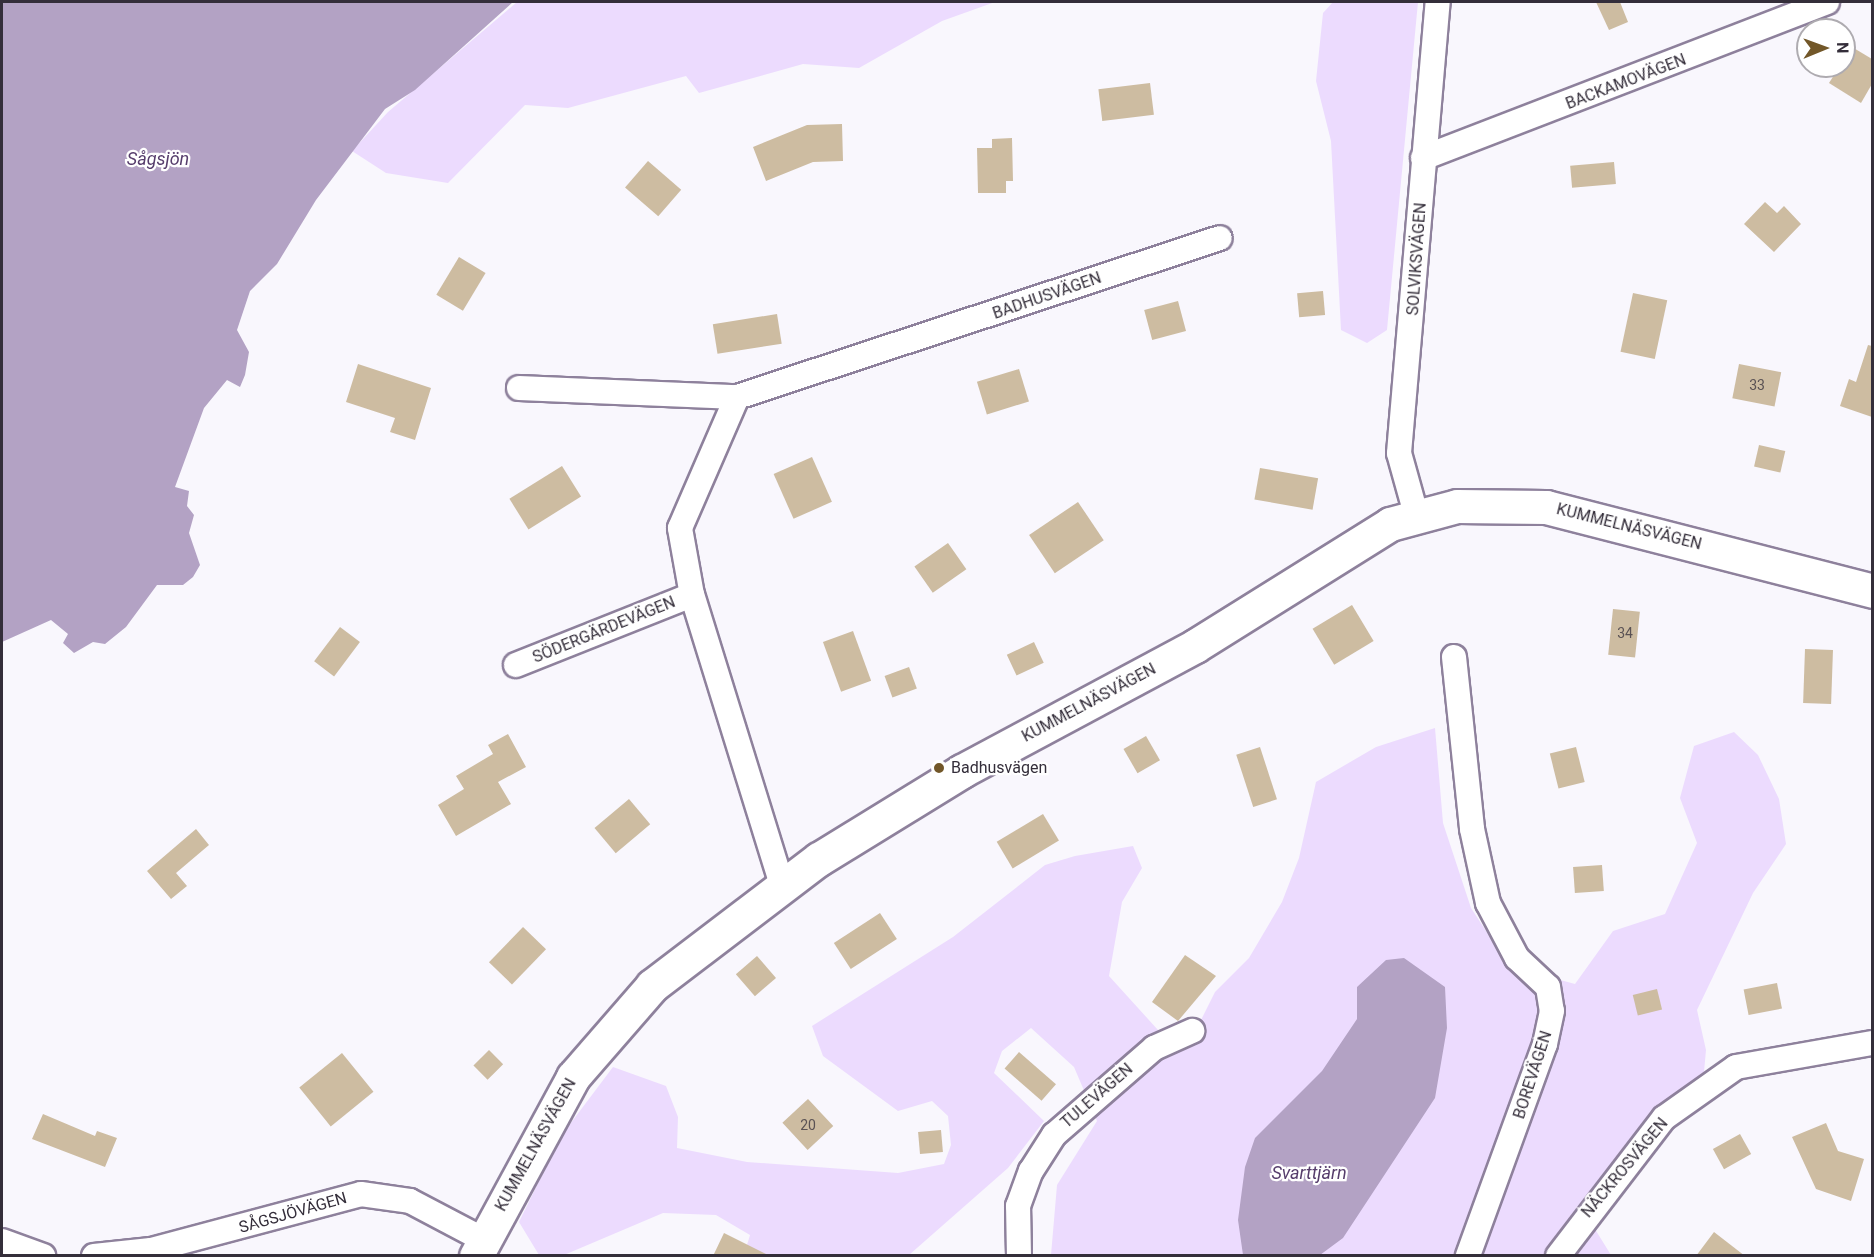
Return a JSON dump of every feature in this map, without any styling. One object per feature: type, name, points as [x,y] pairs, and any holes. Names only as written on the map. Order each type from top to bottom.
[{"type":"street","name":"SOLVIKSVÄGEN","points":[[1416,514],[1399,453],[1438,2]]},
{"type":"street","name":"BACKAMOVÄGEN","points":[[1423,159],[1827,2]]},
{"type":"street","name":"BADHUSVÄGEN","points":[[519,388],[737,397],[1220,238]]},
{"type":"street","points":[[737,397],[680,528],[692,595],[782,885]]},
{"type":"street","name":"KUMMELNÄSVÄGEN","points":[[480,1248],[543,1125],[611,1030],[652,986],[782,885],[962,771],[1195,646],[1360,541],[1416,514],[1457,506],[1546,507],[1872,591]]},
{"type":"street","name":"SÖDERGÄRDEVÄGEN","points":[[516,665],[692,595]]},
{"type":"street","name":"BOREVÄGEN","points":[[1455,657],[1470,818],[1488,903],[1517,958],[1548,987],[1552,1011],[1545,1044],[1468,1256]]},
{"type":"street","name":"TULEVÄGEN","points":[[1019,1256],[1018,1206],[1031,1171],[1054,1135],[1154,1048],[1192,1031]]},
{"type":"street","name":"NÄCKROSVÄGEN","points":[[1558,1256],[1665,1118],[1736,1067],[1872,1043]]},
{"type":"street","name":"SÅGSJÖVÄGEN","points":[[94,1256],[151,1250],[361,1194],[411,1201],[480,1248]]},
{"type":"street","points":[[2,1242],[43,1256]]},
{"type":"shaded area","points":[[517,2],[995,2],[942,21],[859,68],[803,64],[699,93],[686,76],[568,108],[525,105],[448,183],[386,173],[352,151],[388,112]]},
{"type":"shaded area","points":[[1333,2],[1418,2],[1387,330],[1367,343],[1341,330],[1331,141],[1316,81],[1323,13]]},
{"type":"shaded area","points":[[1435,728],[1443,823],[1471,908],[1509,966],[1575,984],[1613,931],[1665,914],[1697,843],[1680,798],[1694,746],[1734,732],[1758,755],[1779,799],[1786,844],[1753,893],[1697,1010],[1706,1050],[1704,1072],[1656,1109],[1580,1205],[1611,1255],[1051,1255],[1057,1185],[1097,1121],[1074,1067],[1031,1028],[1002,1051],[994,1073],[1044,1121],[1008,1168],[909,1255],[744,1255],[750,1235],[716,1215],[663,1213],[564,1255],[539,1255],[519,1222],[561,1136],[613,1067],[666,1086],[678,1117],[677,1148],[747,1162],[898,1173],[944,1164],[951,1145],[948,1116],[932,1101],[898,1111],[823,1056],[812,1026],[953,937],[1045,865],[1075,856],[1133,846],[1142,868],[1122,902],[1109,976],[1158,1030],[1194,1034],[1215,992],[1249,958],[1282,902],[1299,858],[1316,782],[1376,747]]},
{"type":"water","name":"Sågsjön","points":[[2,2],[513,2],[415,90],[385,109],[316,200],[277,264],[250,291],[237,330],[249,352],[245,375],[240,387],[227,380],[204,408],[175,487],[189,491],[187,506],[194,515],[189,533],[200,565],[193,577],[183,585],[157,585],[126,627],[105,644],[93,642],[74,653],[63,643],[68,634],[51,620],[2,642]]},
{"type":"water","name":"Svarttjärn","points":[[1404,958],[1445,987],[1447,1028],[1435,1098],[1343,1238],[1320,1255],[1243,1255],[1238,1220],[1245,1167],[1255,1138],[1322,1071],[1357,1019],[1357,987],[1386,960]]},
{"type":"building","points":[[1596,2],[1620,2],[1628,22],[1609,30]]},
{"type":"building","points":[[1856,49],[1872,59],[1872,84],[1861,103],[1829,83],[1832,78],[1856,78]]},
{"type":"building","points":[[1150,83],[1154,115],[1102,121],[1098,89]]},
{"type":"building","points":[[842,124],[843,161],[813,162],[766,181],[753,147],[807,125]]},
{"type":"building","points":[[1012,138],[1013,181],[1006,181],[1006,193],[978,193],[977,148],[992,148],[992,139]]},
{"type":"building","points":[[648,161],[681,190],[658,216],[625,187]]},
{"type":"building","points":[[1614,162],[1616,184],[1572,188],[1570,166]]},
{"type":"building","points":[[1765,202],[1777,213],[1784,206],[1801,224],[1774,252],[1744,224]]},
{"type":"building","points":[[459,257],[486,273],[463,311],[436,295]]},
{"type":"building","points":[[1323,291],[1325,315],[1299,317],[1297,293]]},
{"type":"building","points":[[1633,293],[1667,300],[1655,359],[1621,352]]},
{"type":"building","points":[[1178,301],[1186,331],[1152,340],[1144,310]]},
{"type":"building","points":[[777,314],[782,344],[717,354],[713,324]]},
{"type":"building","points":[[1868,345],[1872,346],[1872,417],[1840,406],[1849,379],[1856,382]]},
{"type":"building","points":[[358,364],[431,388],[415,440],[390,432],[395,418],[346,402]]},
{"type":"building","points":[[1739,364],[1781,372],[1775,407],[1732,398]]},
{"type":"building","points":[[1019,369],[1029,402],[987,414],[977,382]]},
{"type":"building","points":[[1759,445],[1785,451],[1780,473],[1754,466]]},
{"type":"building","points":[[812,457],[832,502],[794,519],[774,474]]},
{"type":"building","points":[[562,466],[581,497],[528,529],[509,499]]},
{"type":"building","points":[[1260,468],[1318,478],[1313,510],[1254,500]]},
{"type":"building","points":[[1078,502],[1104,540],[1055,573],[1029,535]]},
{"type":"building","points":[[948,543],[966,569],[933,593],[914,567]]},
{"type":"building","points":[[1352,605],[1374,641],[1334,665],[1313,629]]},
{"type":"building","points":[[1613,609],[1640,612],[1635,658],[1608,655]]},
{"type":"building","points":[[340,627],[360,642],[334,676],[314,661]]},
{"type":"building","points":[[853,631],[871,681],[841,692],[823,642]]},
{"type":"building","points":[[1034,642],[1044,663],[1017,676],[1007,655]]},
{"type":"building","points":[[1805,649],[1833,650],[1831,704],[1803,703]]},
{"type":"building","points":[[909,667],[917,689],[892,698],[885,676]]},
{"type":"building","points":[[508,734],[526,767],[498,782],[511,804],[456,836],[438,805],[464,789],[456,776],[493,754],[488,745]]},
{"type":"building","points":[[1146,736],[1160,760],[1137,773],[1123,749]]},
{"type":"building","points":[[1260,747],[1277,799],[1253,807],[1236,755]]},
{"type":"building","points":[[1576,747],[1585,782],[1559,788],[1550,754]]},
{"type":"building","points":[[629,799],[650,824],[616,853],[595,828]]},
{"type":"building","points":[[1043,814],[1059,841],[1013,868],[997,842]]},
{"type":"building","points":[[196,829],[209,845],[176,873],[187,886],[171,899],[147,871]]},
{"type":"building","points":[[1602,865],[1604,891],[1575,893],[1573,867]]},
{"type":"building","points":[[880,913],[897,939],[851,969],[834,943]]},
{"type":"building","points":[[523,927],[546,949],[512,984],[489,962]]},
{"type":"building","points":[[1185,955],[1216,976],[1178,1021],[1152,1002]]},
{"type":"building","points":[[757,956],[776,978],[755,996],[736,974]]},
{"type":"building","points":[[1777,983],[1782,1009],[1749,1015],[1744,989]]},
{"type":"building","points":[[1657,989],[1662,1009],[1638,1015],[1633,995]]},
{"type":"building","points":[[489,1050],[503,1064],[488,1080],[473,1066]]},
{"type":"building","points":[[1019,1052],[1056,1084],[1042,1101],[1005,1069]]},
{"type":"building","points":[[342,1053],[373,1092],[331,1126],[299,1088]]},
{"type":"building","points":[[808,1099],[833,1126],[808,1150],[782,1123]]},
{"type":"building","points":[[43,1114],[95,1136],[97,1131],[117,1138],[105,1167],[32,1139]]},
{"type":"building","points":[[1826,1123],[1838,1151],[1864,1159],[1851,1201],[1816,1189],[1792,1137]]},
{"type":"building","points":[[941,1130],[943,1152],[920,1154],[918,1132]]},
{"type":"building","points":[[1740,1134],[1751,1154],[1724,1169],[1713,1149]]},
{"type":"building","points":[[1714,1232],[1745,1256],[1696,1256]]},
{"type":"building","points":[[724,1233],[770,1256],[713,1256]]},
{"type":"place","name":"Badhusvägen","points":[[939,768]]}]
